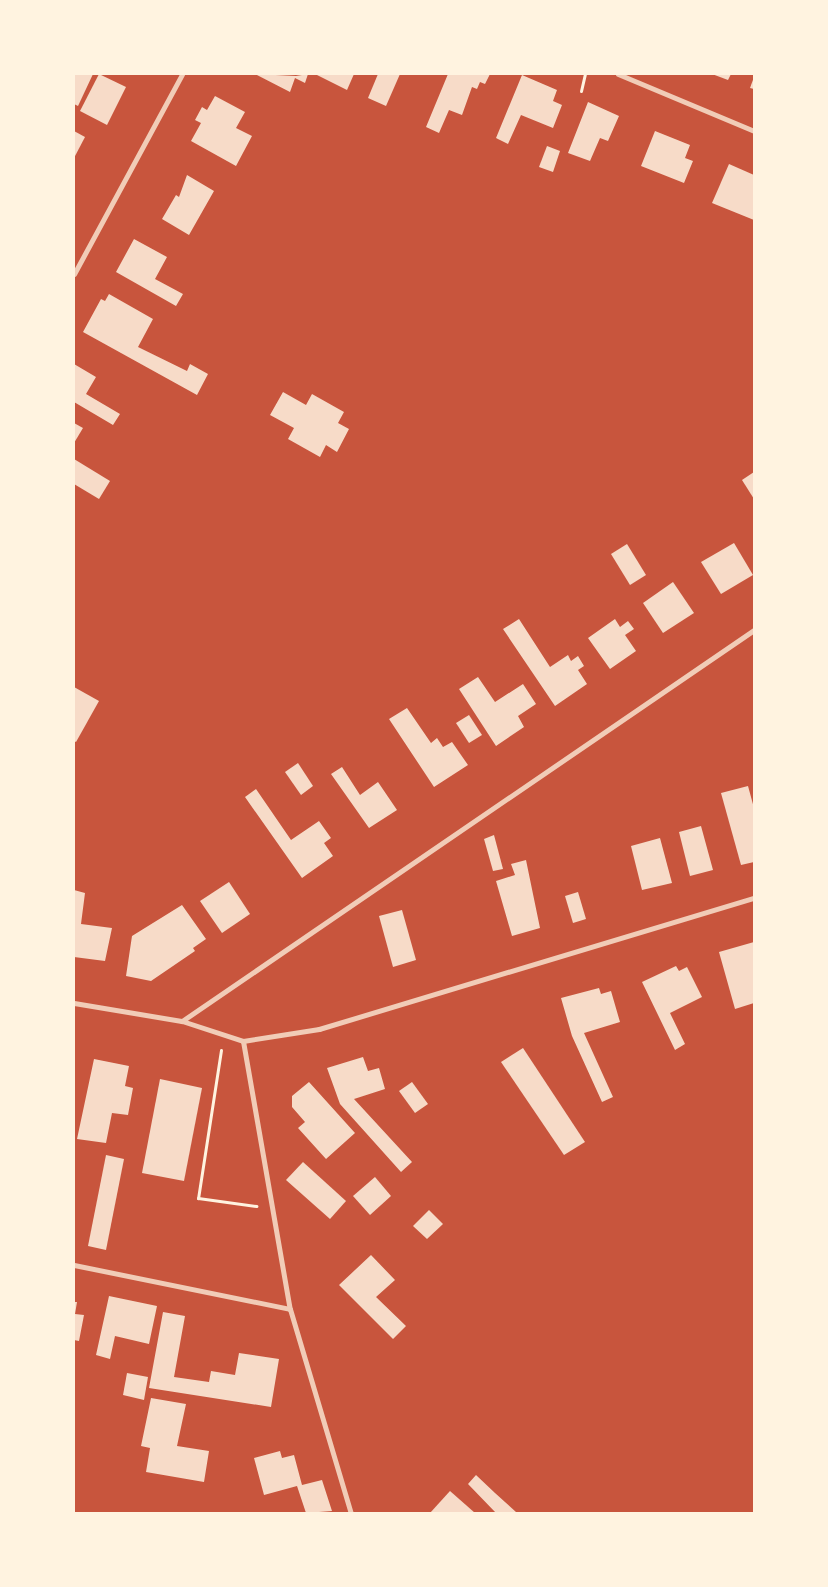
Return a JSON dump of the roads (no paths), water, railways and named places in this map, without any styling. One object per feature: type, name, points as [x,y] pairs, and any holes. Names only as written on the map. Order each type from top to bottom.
[{"type":"street","points":[[74,274],[182,74]]},
{"type":"street","points":[[618,74],[754,131]]},
{"type":"street","points":[[182,1021],[754,630]]},
{"type":"street","points":[[74,1003],[182,1021],[243,1041],[319,1029],[754,898]]},
{"type":"street","points":[[243,1041],[290,1309],[351,1513]]},
{"type":"street","points":[[74,1265],[290,1309]]}]
